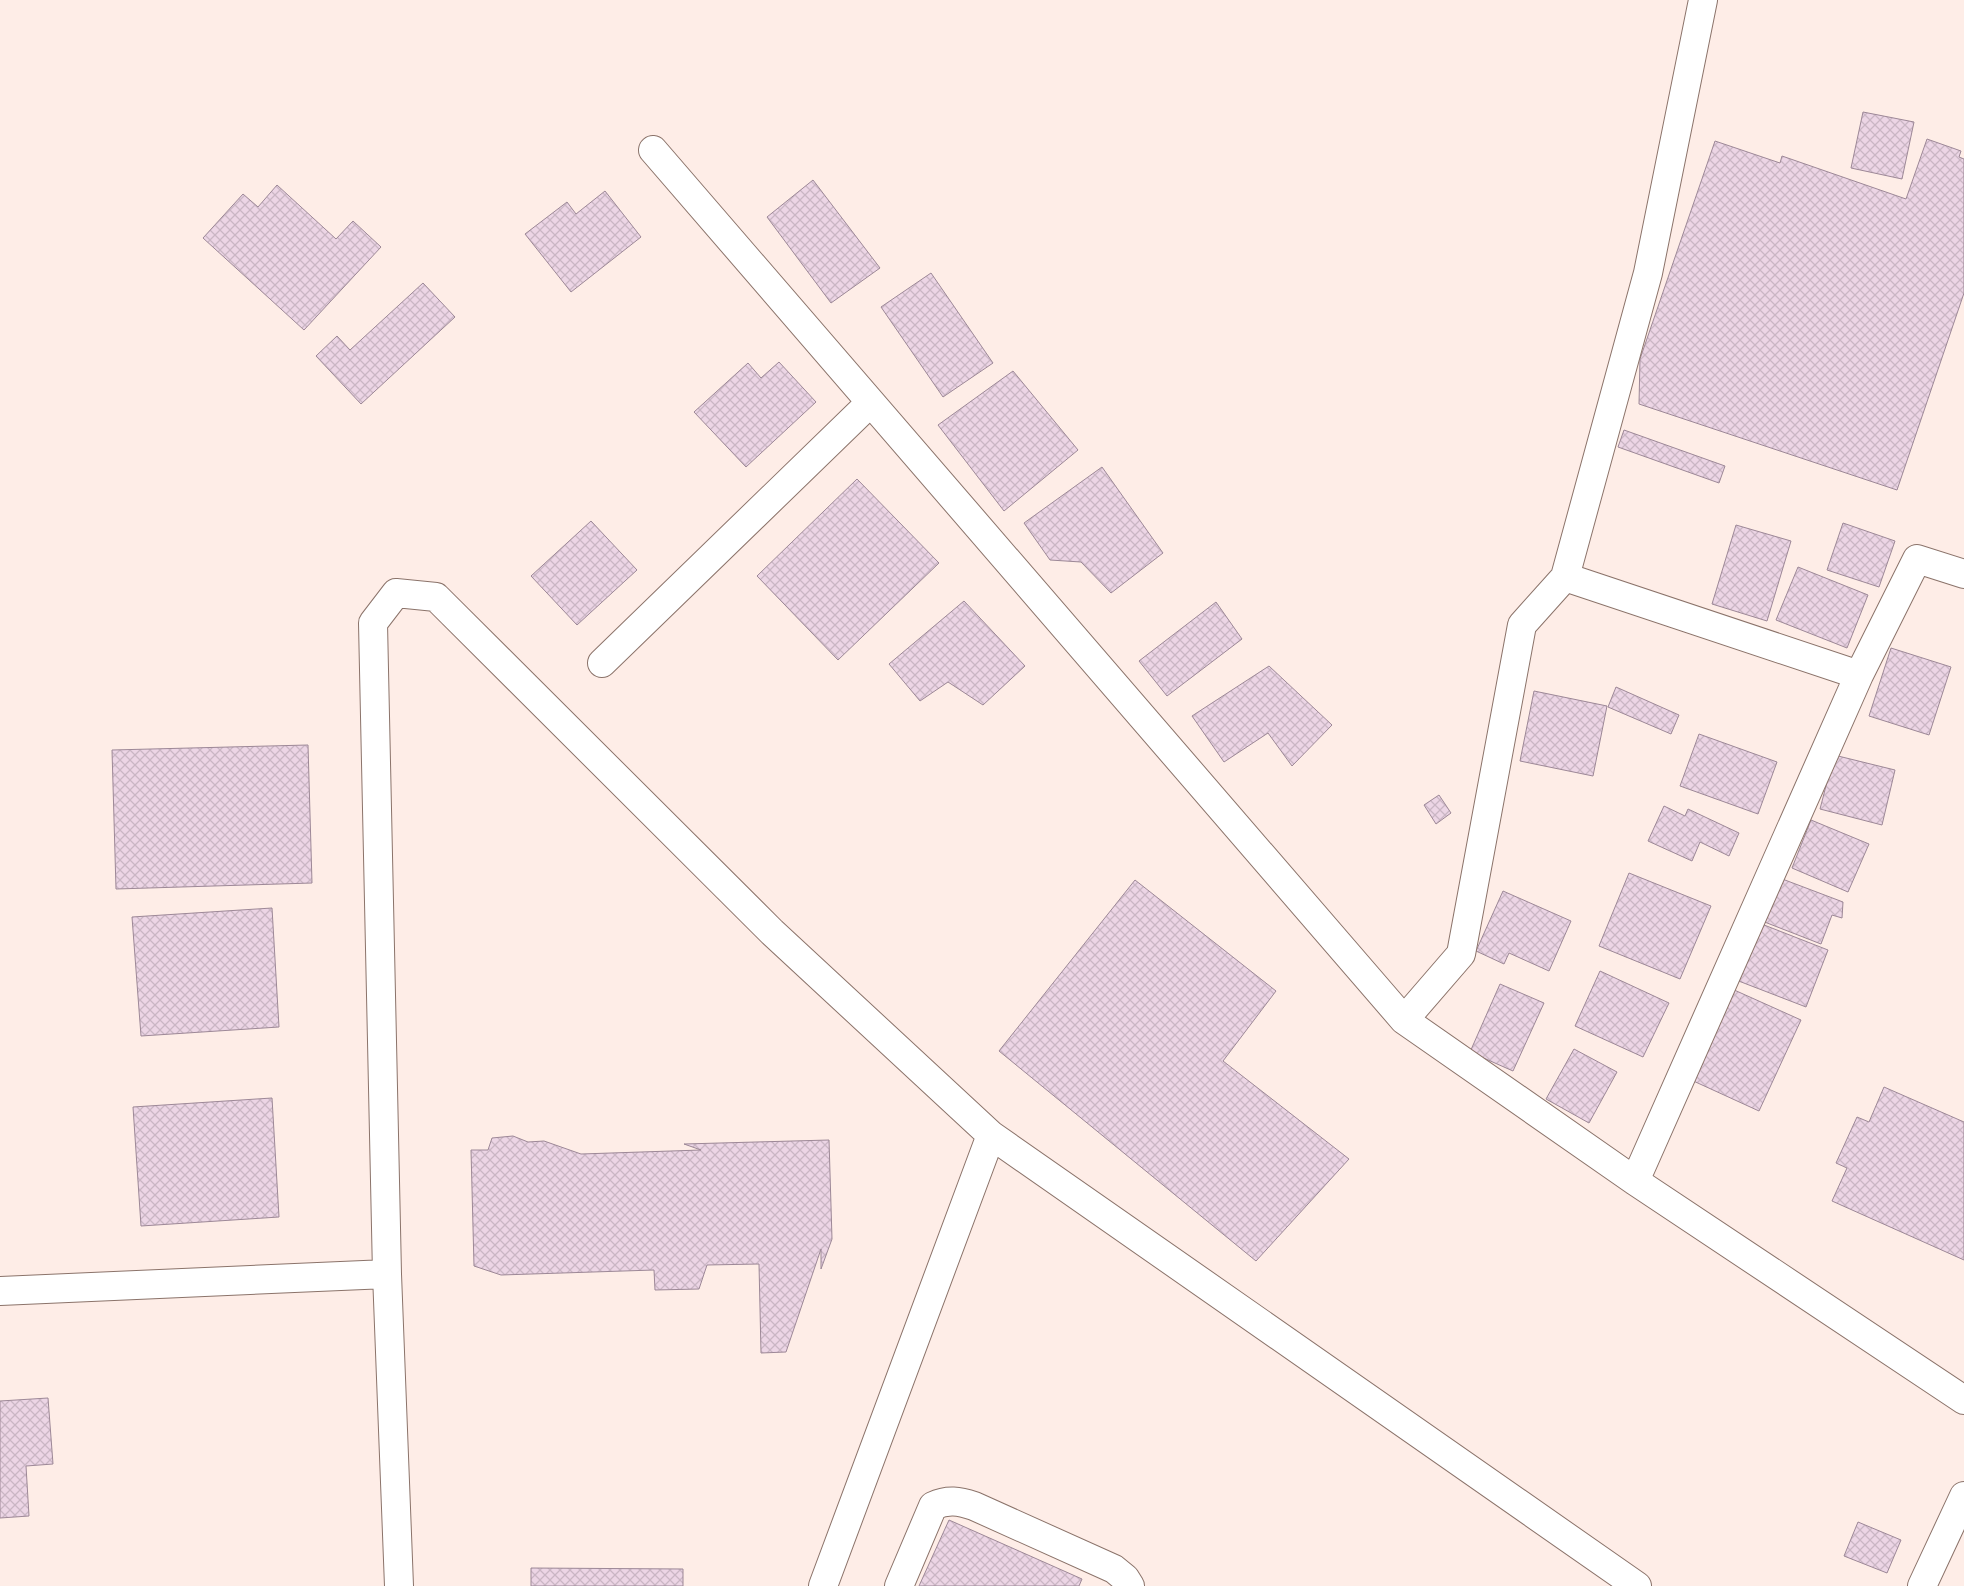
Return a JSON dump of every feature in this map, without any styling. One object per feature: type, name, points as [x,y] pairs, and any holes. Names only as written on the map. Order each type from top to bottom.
[{"type":"street","points":[[1404,1020],[1461,954],[1522,625],[1565,577],[1648,273],[1703,0]]},
{"type":"street","points":[[653,150],[1404,1020],[1635,1181],[1964,1400]]},
{"type":"street","points":[[602,663],[870,403]]},
{"type":"street","points":[[1635,1181],[1859,676],[1917,559],[1964,574]]},
{"type":"street","points":[[1565,577],[1859,676]]},
{"type":"street","points":[[399,1586],[387,1274],[373,623],[396,593],[436,597],[772,932],[991,1135],[1637,1586]]},
{"type":"street","points":[[823,1586],[991,1135]]},
{"type":"street","points":[[0,1291],[387,1274]]},
{"type":"street","points":[[1922,1586],[1964,1496]]},
{"type":"street","points":[[899,1586],[927,1516],[934,1506],[943,1501],[956,1500],[974,1506],[1114,1569],[1125,1578],[1130,1586]]},
{"type":"building","points":[[1863,112],[1914,122],[1902,179],[1851,168]]},
{"type":"building","points":[[1927,139],[1961,151],[1959,157],[1964,159],[1964,293],[1897,490],[1639,404],[1640,359],[1715,141],[1780,163],[1782,156],[1906,199]]},
{"type":"building","points":[[813,180],[880,268],[831,303],[767,217]]},
{"type":"building","points":[[277,185],[336,239],[353,221],[381,247],[304,330],[203,238],[243,194],[258,207]]},
{"type":"building","points":[[605,191],[641,237],[571,292],[525,234],[567,202],[576,214]]},
{"type":"building","points":[[931,273],[993,363],[943,397],[881,307]]},
{"type":"building","points":[[423,283],[455,317],[361,404],[316,356],[337,336],[350,350]]},
{"type":"building","points":[[779,362],[816,402],[746,467],[694,412],[748,363],[761,378]]},
{"type":"building","points":[[1013,371],[1078,450],[1004,511],[938,425]]},
{"type":"building","points":[[1624,430],[1725,466],[1719,483],[1618,447]]},
{"type":"building","points":[[1102,467],[1163,553],[1111,593],[1081,562],[1050,560],[1024,523]]},
{"type":"building","points":[[857,479],[939,563],[838,660],[757,576]]},
{"type":"building","points":[[591,521],[637,570],[577,625],[531,576]]},
{"type":"building","points":[[1843,523],[1895,541],[1879,587],[1827,570]]},
{"type":"building","points":[[1736,525],[1791,541],[1767,621],[1712,604]]},
{"type":"building","points":[[1798,567],[1868,595],[1847,648],[1776,620]]},
{"type":"building","points":[[964,601],[1025,666],[983,705],[948,682],[920,701],[889,664]]},
{"type":"building","points":[[1216,602],[1242,639],[1167,696],[1139,661]]},
{"type":"building","points":[[1891,648],[1951,667],[1929,735],[1869,716]]},
{"type":"building","points":[[1269,666],[1332,725],[1292,766],[1268,733],[1224,762],[1192,716]]},
{"type":"building","points":[[1616,687],[1679,715],[1671,734],[1608,707]]},
{"type":"building","points":[[1534,691],[1607,706],[1593,776],[1520,761]]},
{"type":"building","points":[[1699,734],[1777,762],[1758,814],[1680,786]]},
{"type":"building","points":[[308,745],[312,883],[116,889],[112,750]]},
{"type":"building","points":[[1834,755],[1895,770],[1882,825],[1820,809]]},
{"type":"building","points":[[1439,795],[1451,813],[1436,824],[1424,805]]},
{"type":"building","points":[[1664,806],[1685,816],[1688,809],[1739,833],[1729,856],[1700,842],[1692,861],[1648,841]]},
{"type":"building","points":[[1811,820],[1869,844],[1848,892],[1792,868]]},
{"type":"building","points":[[1629,873],[1711,906],[1680,979],[1599,946]]},
{"type":"building","points":[[1777,877],[1843,902],[1842,918],[1832,915],[1821,944],[1762,921]]},
{"type":"building","points":[[1135,880],[1276,991],[1223,1061],[1349,1159],[1256,1261],[999,1051]]},
{"type":"building","points":[[1503,891],[1571,921],[1549,971],[1509,953],[1504,964],[1476,951]]},
{"type":"building","points":[[272,908],[279,1027],[141,1036],[132,917]]},
{"type":"building","points":[[1759,923],[1828,950],[1806,1007],[1736,980]]},
{"type":"building","points":[[1600,971],[1669,1003],[1643,1057],[1575,1026]]},
{"type":"building","points":[[1500,984],[1544,1003],[1513,1071],[1470,1052]]},
{"type":"building","points":[[1732,989],[1801,1020],[1759,1111],[1689,1079]]},
{"type":"building","points":[[1574,1049],[1617,1072],[1589,1123],[1546,1099]]},
{"type":"building","points":[[1884,1087],[1964,1122],[1964,1260],[1832,1201],[1847,1168],[1836,1163],[1857,1117],[1869,1122]]},
{"type":"building","points":[[272,1098],[279,1217],[141,1226],[133,1107]]},
{"type":"building","points":[[513,1136],[528,1142],[544,1141],[581,1154],[701,1150],[684,1144],[829,1140],[832,1239],[821,1269],[821,1249],[786,1352],[761,1353],[759,1264],[707,1265],[699,1289],[655,1290],[654,1270],[501,1275],[474,1266],[471,1150],[488,1150],[492,1138]]},
{"type":"building","points":[[48,1398],[53,1464],[26,1466],[29,1516],[0,1518],[0,1401]]},
{"type":"building","points":[[949,1520],[1082,1579],[1079,1586],[919,1586]]},
{"type":"building","points":[[1858,1522],[1901,1540],[1887,1573],[1844,1556]]},
{"type":"building","points":[[531,1568],[683,1569],[683,1586],[531,1586]]}]
